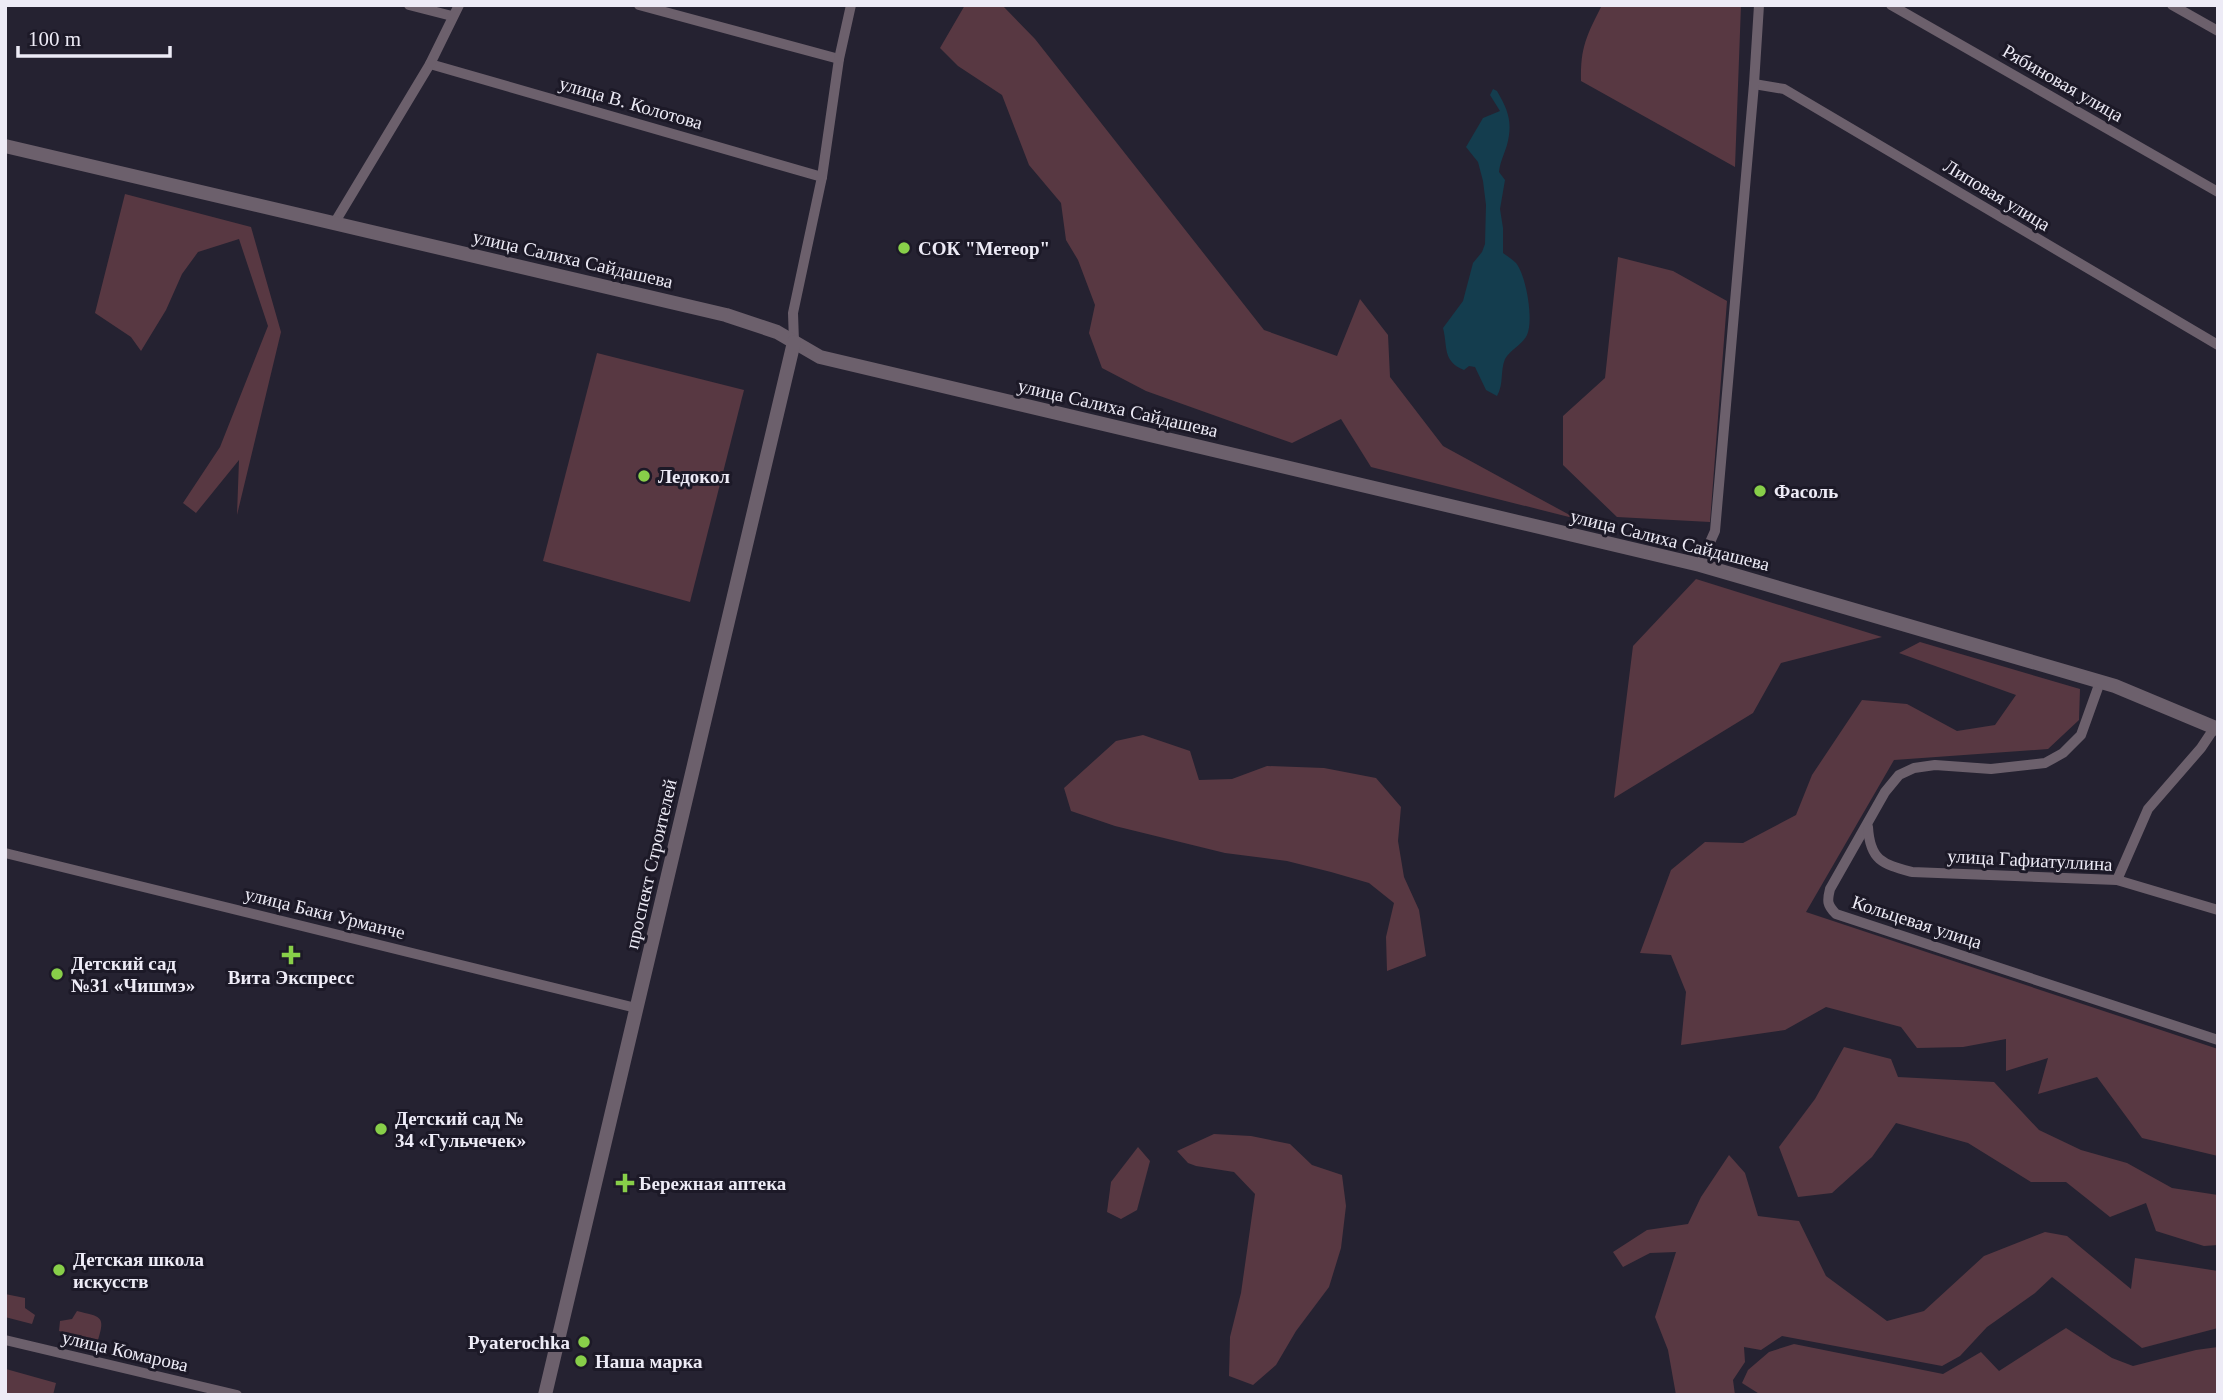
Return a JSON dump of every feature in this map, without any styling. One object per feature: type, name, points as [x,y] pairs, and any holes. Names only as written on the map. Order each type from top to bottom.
[{"type":"street","points":[[409,5],[452,16]]},
{"type":"street","points":[[335,222],[430,64],[459,5]]},
{"type":"street","points":[[639,5],[839,59]]},
{"type":"street","points":[[794,342],[793,313],[822,177],[839,59],[851,5]]},
{"type":"street","points":[[1700,565],[1715,531],[1759,5]]},
{"type":"street","name":"Рябиновая улица","points":[[1892,5],[2218,192]]},
{"type":"street","points":[[2172,5],[2218,31]]},
{"type":"street","name":"улица В. Колотова","points":[[430,64],[822,177]]},
{"type":"street","name":"Липовая улица","points":[[1754,84],[1784,89],[2218,345]]},
{"type":"street","name":"улица Салиха Сайдашева","points":[[5,146],[726,315],[756,324],[820,357],[1700,565],[2100,682],[2216,728]]},
{"type":"street","name":"проспект Строителей","points":[[545,1395],[794,342]]},
{"type":"street","name":"Кольцевая улица","points":[[2100,682],[2081,735],[2063,753],[2045,764],[1991,769],[1935,765],[1914,768],[1899,775],[1885,792],[1830,889],[1827,901],[1836,914],[2218,1040]]},
{"type":"street","points":[[2117,880],[2148,808],[2216,728]]},
{"type":"street","name":"улица Гафиатуллина","points":[[1868,824],[1869,844],[1877,858],[1887,866],[1912,872],[2117,880],[2218,910]]},
{"type":"street","name":"улица Баки Урманче","points":[[5,853],[636,1008]]},
{"type":"street","name":"улица Комарова","points":[[5,1340],[237,1395]]},
{"type":"shaded area","points":[[965,5],[1002,5],[1035,39],[1264,330],[1337,356],[1360,299],[1388,335],[1390,377],[1443,446],[1577,519],[1371,467],[1341,419],[1292,443],[1146,391],[1102,368],[1089,333],[1095,305],[1078,260],[1066,240],[1061,203],[1029,165],[1002,95],[958,66],[940,48]]},
{"type":"shaded area","points":[[1602,5],[1741,5],[1735,167],[1581,81],[1586,42]]},
{"type":"shaded area","points":[[125,194],[251,227],[281,332],[237,515],[239,460],[196,513],[183,503],[220,447],[268,326],[239,239],[198,252],[182,274],[166,310],[141,351],[131,337],[95,313]]},
{"type":"shaded area","points":[[1618,257],[1673,271],[1727,301],[1710,522],[1617,517],[1563,465],[1563,416],[1605,378]]},
{"type":"shaded area","name":"Ледокол","points":[[597,353],[744,390],[690,602],[543,561]]},
{"type":"shaded area","points":[[1696,579],[1882,637],[1781,663],[1753,713],[1614,798],[1633,646]]},
{"type":"shaded area","points":[[1920,642],[2080,689],[2079,720],[2048,749],[1894,760],[1806,912],[2218,1049],[2218,1156],[2142,1138],[2097,1077],[2038,1094],[2048,1058],[2006,1071],[2006,1039],[1963,1047],[1917,1048],[1901,1027],[1826,1007],[1785,1030],[1681,1045],[1686,992],[1671,955],[1640,953],[1671,870],[1705,842],[1743,843],[1796,815],[1812,775],[1862,700],[1907,704],[1957,731],[1995,725],[2016,695],[1899,653]]},
{"type":"shaded area","points":[[1143,735],[1190,751],[1199,780],[1232,779],[1267,766],[1324,768],[1376,778],[1401,807],[1398,841],[1404,877],[1419,910],[1426,956],[1387,971],[1386,937],[1394,903],[1369,883],[1287,861],[1225,853],[1115,826],[1071,811],[1064,788],[1116,741]]},
{"type":"shaded area","points":[[1844,1047],[1891,1059],[1898,1077],[1994,1082],[2039,1130],[2081,1150],[2127,1163],[2172,1188],[2218,1195],[2218,1245],[2204,1246],[2156,1231],[2146,1203],[2110,1217],[2066,1182],[2031,1182],[1968,1143],[1896,1123],[1872,1157],[1832,1193],[1798,1197],[1779,1147],[1815,1099]]},
{"type":"shaded area","points":[[1214,1134],[1251,1136],[1290,1144],[1312,1165],[1342,1175],[1346,1206],[1341,1248],[1329,1287],[1296,1331],[1276,1365],[1253,1385],[1229,1376],[1230,1337],[1241,1293],[1255,1194],[1234,1172],[1196,1166],[1188,1163],[1177,1151]]},
{"type":"shaded area","points":[[1138,1147],[1150,1161],[1137,1210],[1121,1219],[1107,1212],[1111,1182]]},
{"type":"shaded area","points":[[1729,1155],[1745,1173],[1758,1216],[1799,1221],[1826,1276],[1887,1321],[1924,1311],[1984,1256],[2045,1232],[2067,1236],[2131,1289],[2135,1258],[2218,1271],[2218,1328],[2142,1348],[2052,1277],[2035,1293],[1987,1327],[1960,1356],[1942,1366],[1782,1336],[1761,1350],[1744,1347],[1745,1362],[1733,1380],[1735,1395],[1676,1395],[1668,1350],[1655,1317],[1676,1252],[1650,1253],[1623,1267],[1613,1252],[1647,1230],[1688,1224],[1701,1197]]},
{"type":"shaded area","points":[[5,1294],[25,1298],[25,1308],[35,1315],[32,1324],[5,1317]]},
{"type":"shaded area","points":[[77,1311],[99,1318],[101,1326],[98,1340],[59,1331],[60,1321],[72,1319]]},
{"type":"shaded area","points":[[2066,1328],[2112,1358],[2133,1366],[2218,1347],[2218,1395],[1761,1395],[1742,1383],[1748,1370],[1769,1352],[1794,1344],[1943,1374],[1981,1352],[1999,1371]]},
{"type":"shaded area","points":[[6,1369],[56,1383],[53,1395],[5,1395]]},
{"type":"water","points":[[1493,89],[1504,104],[1509,123],[1509,137],[1499,172],[1505,180],[1500,209],[1503,253],[1520,269],[1528,298],[1530,319],[1525,339],[1505,359],[1497,396],[1486,390],[1475,367],[1469,366],[1464,370],[1452,362],[1447,353],[1443,328],[1463,301],[1473,263],[1485,244],[1486,205],[1483,181],[1478,162],[1466,147],[1483,118],[1500,111],[1490,95]]},
{"type":"place","name":"СОК \"Метеор\"","points":[[904,248]]},
{"type":"place","name":"Ледокол","points":[[644,476]]},
{"type":"place","name":"Фасоль","points":[[1760,491]]},
{"type":"place","name":"Вита Экспресс","points":[[291,955]]},
{"type":"place","name":"Детский сад №31 «Чишмэ»","points":[[57,974]]},
{"type":"place","name":"Детский сад № 34 «Гульчечек»","points":[[381,1129]]},
{"type":"place","name":"Бережная аптека","points":[[625,1183]]},
{"type":"place","name":"Детская школа искусств","points":[[59,1270]]},
{"type":"place","name":"Pyaterochka","points":[[584,1342]]},
{"type":"place","name":"Наша марка","points":[[581,1361]]}]
